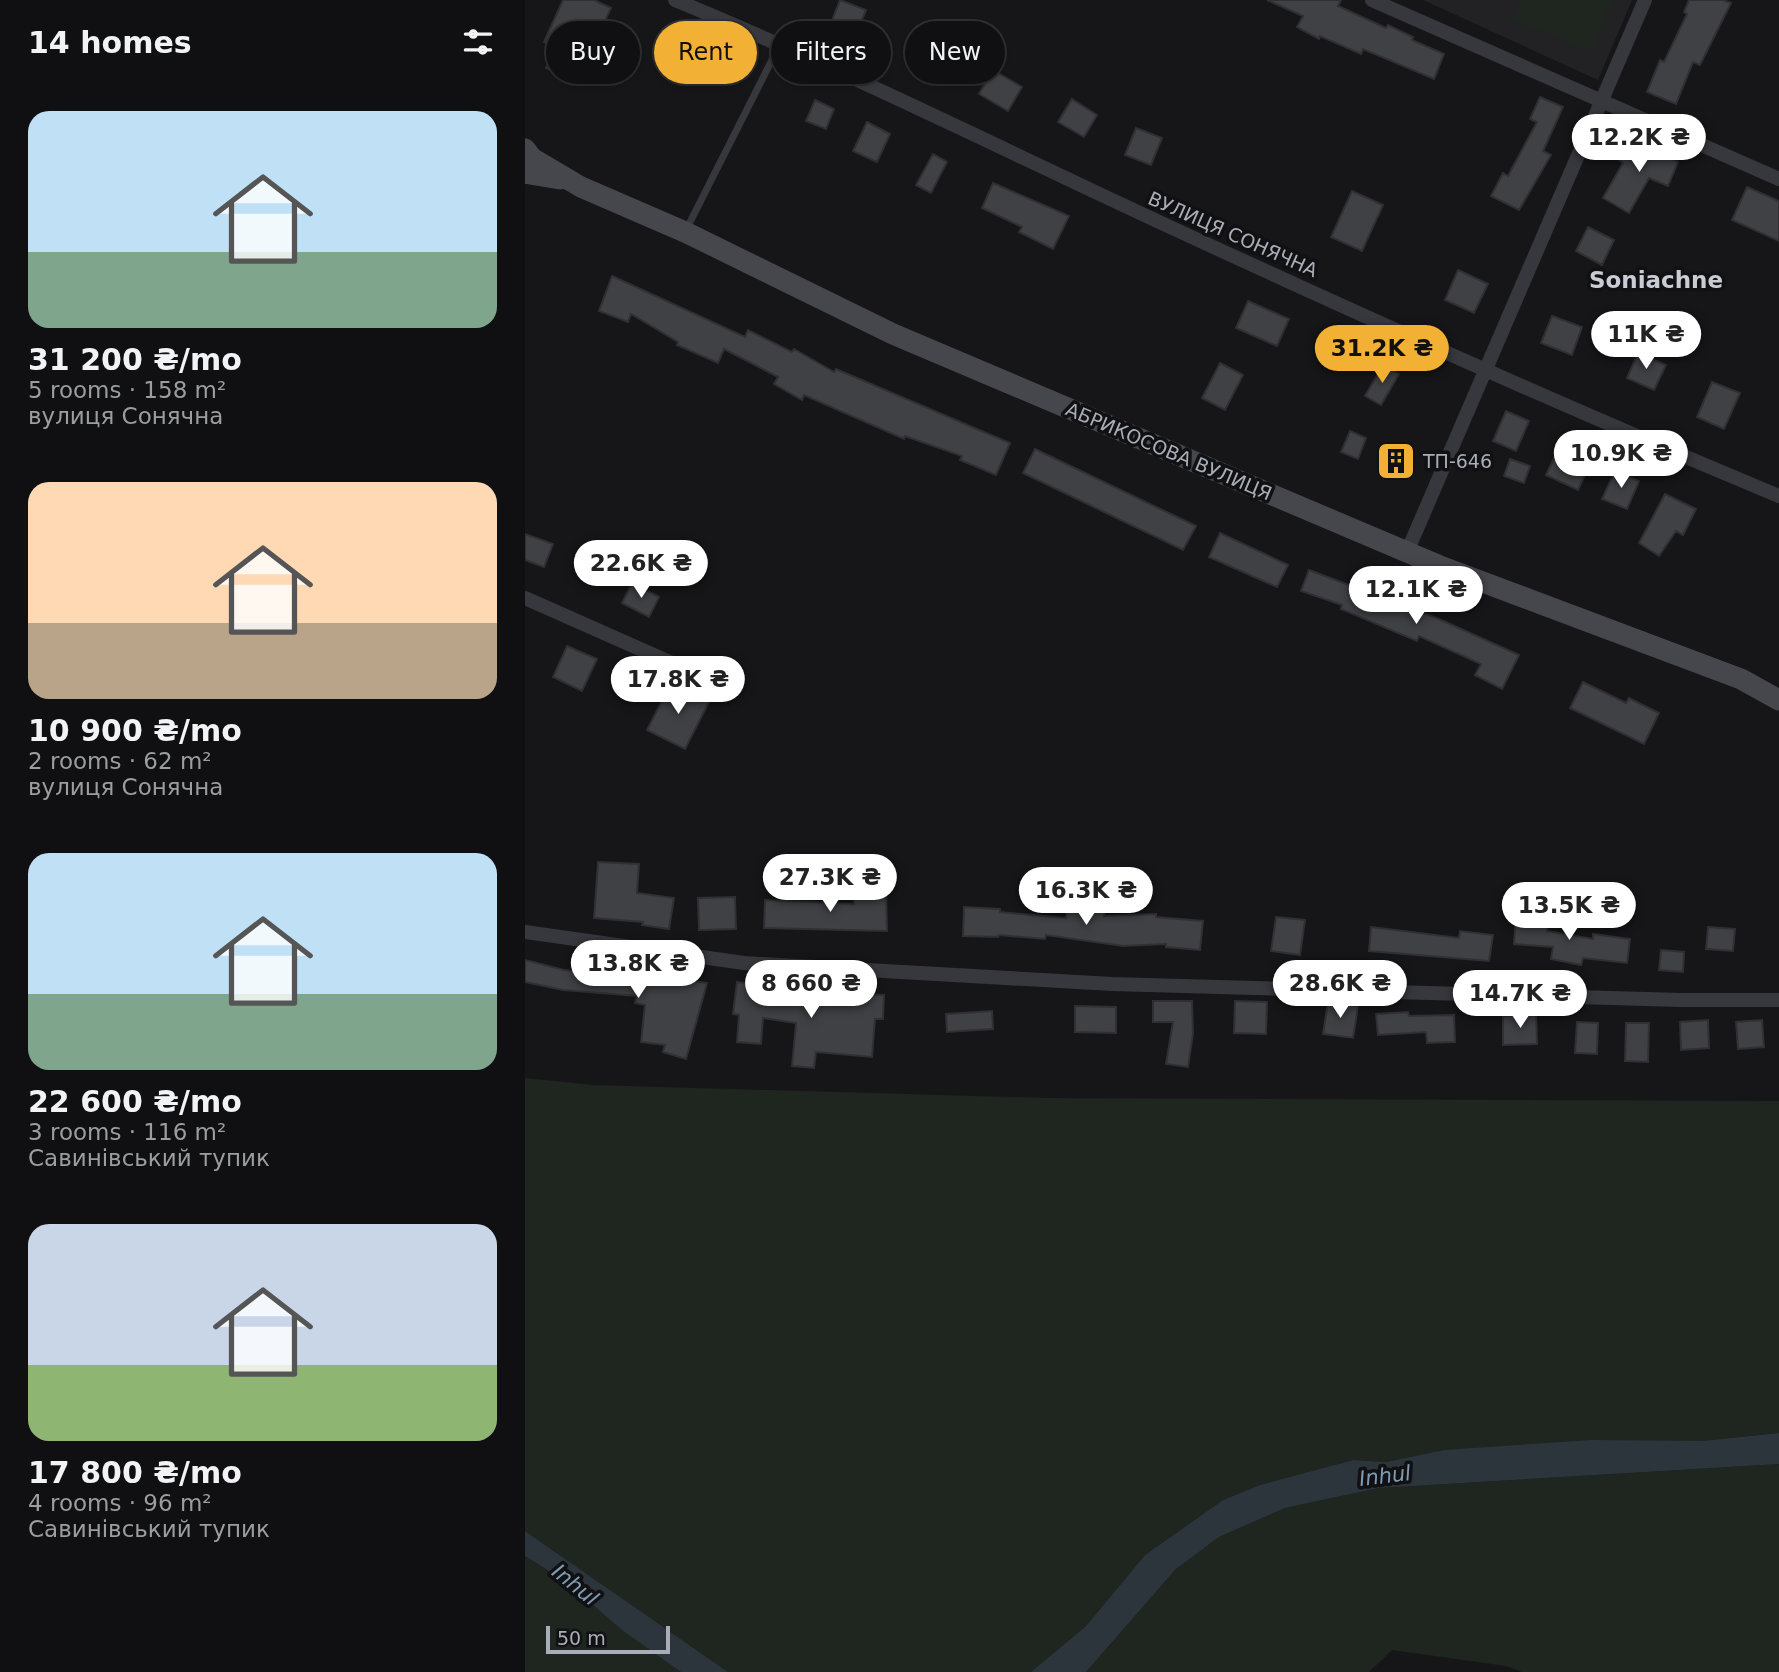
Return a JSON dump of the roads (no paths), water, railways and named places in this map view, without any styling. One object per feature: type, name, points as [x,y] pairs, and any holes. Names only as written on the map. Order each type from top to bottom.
[{"type":"street","name":"ВУЛИЦЯ СОНЯЧНА","points":[[675,0],[771,40]]},
{"type":"street","points":[[1372,0],[1779,179]]},
{"type":"street","points":[[1407,552],[1645,0]]},
{"type":"street","name":"ВУЛИЦЯ СОНЯЧНА","points":[[865,84],[1185,234],[1649,442],[1779,496]]},
{"type":"street","points":[[525,149],[532,158],[569,181]]},
{"type":"street","points":[[525,173],[569,181]]},
{"type":"street","name":"АБРИКОСОВА ВУЛИЦЯ","points":[[569,181],[685,232],[893,334],[1407,552],[1741,679],[1779,700]]},
{"type":"street","points":[[525,598],[719,684]]},
{"type":"street","points":[[525,932],[744,963],[1112,984],[1682,1000],[1779,1000]]},
{"type":"lane","points":[[685,232],[771,62]]},
{"type":"water","name":"Inhul","points":[[1779,1433],[1779,1464],[1379,1488],[1285,1508],[1219,1537],[1175,1570],[1086,1672],[1031,1672],[1086,1626],[1145,1555],[1223,1500],[1260,1485],[1353,1460],[1386,1462],[1444,1450],[1591,1440],[1702,1441]]},
{"type":"water","name":"Inhul","points":[[525,1531],[728,1672],[681,1672],[622,1630],[569,1584],[525,1556]]},
{"type":"place","name":"ТП-646","points":[[1396,461]]},
{"type":"district","name":"Soniachne","points":[[1656,280]]}]
